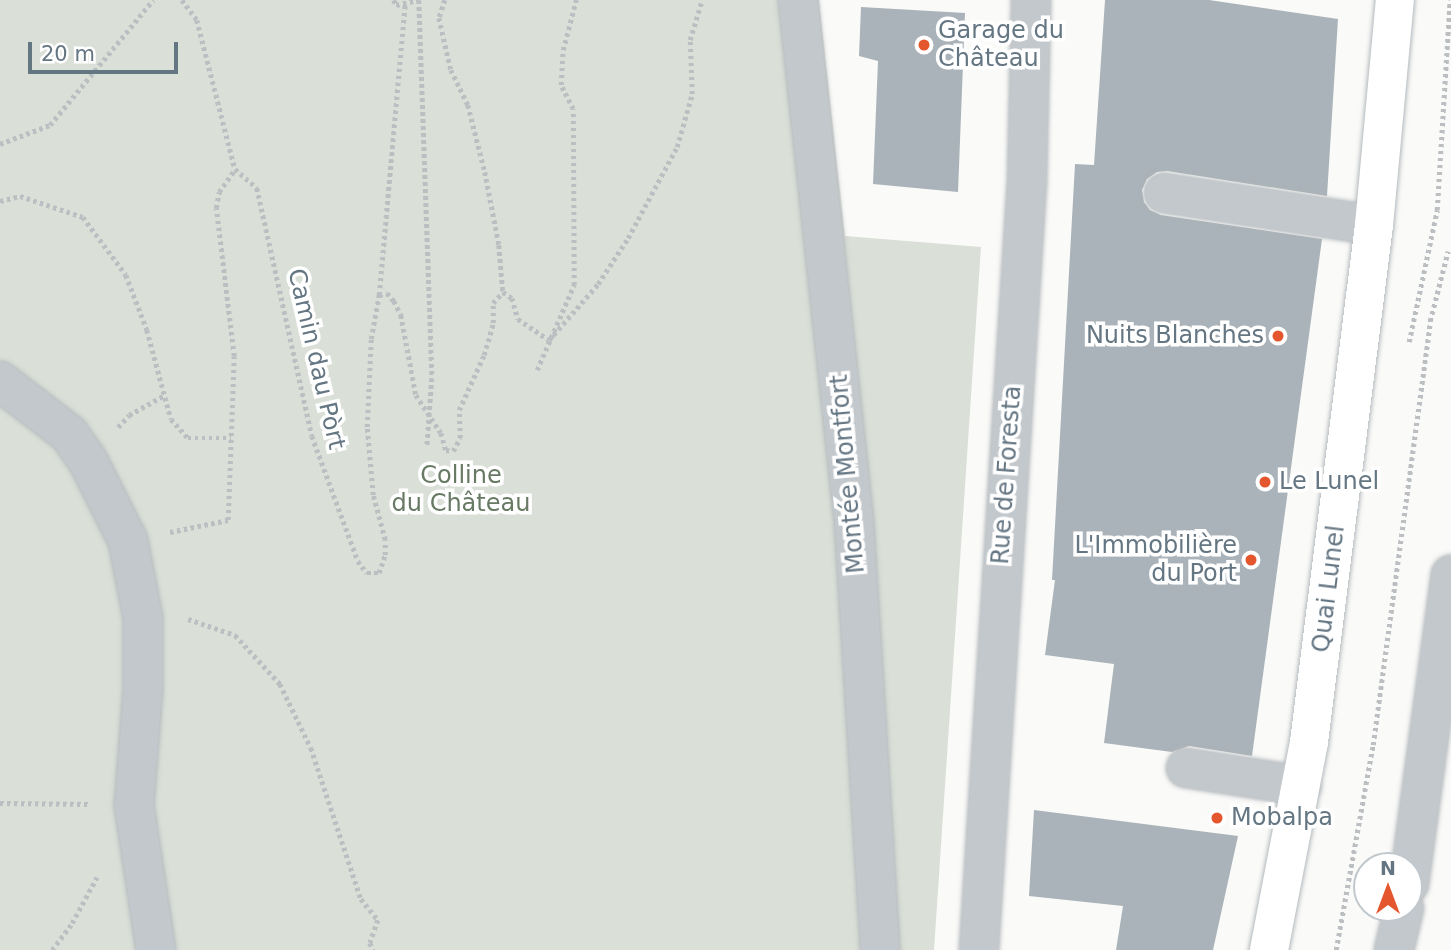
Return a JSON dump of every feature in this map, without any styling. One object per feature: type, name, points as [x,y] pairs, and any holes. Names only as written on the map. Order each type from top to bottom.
[{"type":"main road","name":"Quai Lunel","points":[[1269,950],[1301,786],[1374,225],[1395,0]]},
{"type":"street","name":"Montée Montfort","points":[[798,0],[854,523],[880,950]]},
{"type":"street","name":"Rue de Foresta","points":[[979,950],[1027,181],[1031,0]]},
{"type":"street","points":[[1164,193],[1374,225]]},
{"type":"street","points":[[0,381],[69,434],[88,461],[128,541],[143,618],[143,689],[134,805],[156,950]]},
{"type":"street","points":[[1420,852],[1436,806],[1451,575]]},
{"type":"street","points":[[1186,768],[1301,786]]},
{"type":"street","points":[[1394,950],[1401,922]]},
{"type":"path","points":[[0,144],[50,125],[153,0]]},
{"type":"path","points":[[128,541],[228,520],[234,356],[216,208],[219,192],[235,169],[197,20],[182,0]]},
{"type":"path","points":[[394,0],[396,5],[419,0],[432,378],[427,448]]},
{"type":"path","points":[[405,2],[379,295],[387,293],[401,315],[416,395],[441,433],[446,450],[453,451],[460,438],[459,410],[484,355],[493,323],[494,303],[503,292],[499,245],[485,172],[468,105],[451,70],[439,18],[444,0]]},
{"type":"path","points":[[537,370],[574,285],[573,109],[561,85],[563,50],[576,0]]},
{"type":"path","points":[[549,340],[598,284],[677,147],[692,94],[690,40],[702,0]]},
{"type":"path","name":"Camin dau Pòrt","points":[[235,169],[257,188],[312,436],[358,561],[367,573],[379,573],[386,555],[373,495],[367,427],[370,349],[379,295]]},
{"type":"path","points":[[0,201],[20,196],[83,217],[126,275],[147,330],[171,419],[188,438],[231,438]]},
{"type":"path","points":[[1336,950],[1373,745],[1430,321],[1448,251]]},
{"type":"path","points":[[503,292],[512,298],[518,319],[549,340]]},
{"type":"path","points":[[143,618],[184,618],[235,635],[280,684],[312,748],[361,899],[378,920],[370,943],[373,950]]},
{"type":"path","points":[[0,803],[134,805],[72,923],[52,950]]},
{"type":"green space","name":"Colline du Château","points":[[0,0],[819,0],[845,236],[981,247],[934,950],[0,950]]},
{"type":"building","points":[[1105,0],[1209,0],[1338,19],[1327,196],[1167,171],[1157,172],[1147,179],[1142,190],[1144,202],[1150,210],[1161,215],[1322,239],[1252,756],[1189,746],[1172,752],[1104,743],[1114,664],[1045,655],[1055,580],[1052,580],[1075,164],[1094,165]]},
{"type":"building","points":[[861,7],[965,13],[958,192],[873,184],[878,61],[859,56]]},
{"type":"building","points":[[1034,810],[1238,836],[1213,950],[1116,950],[1123,906],[1029,896]]},
{"type":"place","name":"Garage du Château","points":[[924,45]]},
{"type":"place","name":"Nuits Blanches","points":[[1278,336]]},
{"type":"place","name":"Le Lunel","points":[[1265,482]]},
{"type":"place","name":"L'Immobilière du Port","points":[[1251,560]]},
{"type":"place","name":"Mobalpa","points":[[1217,818]]}]
